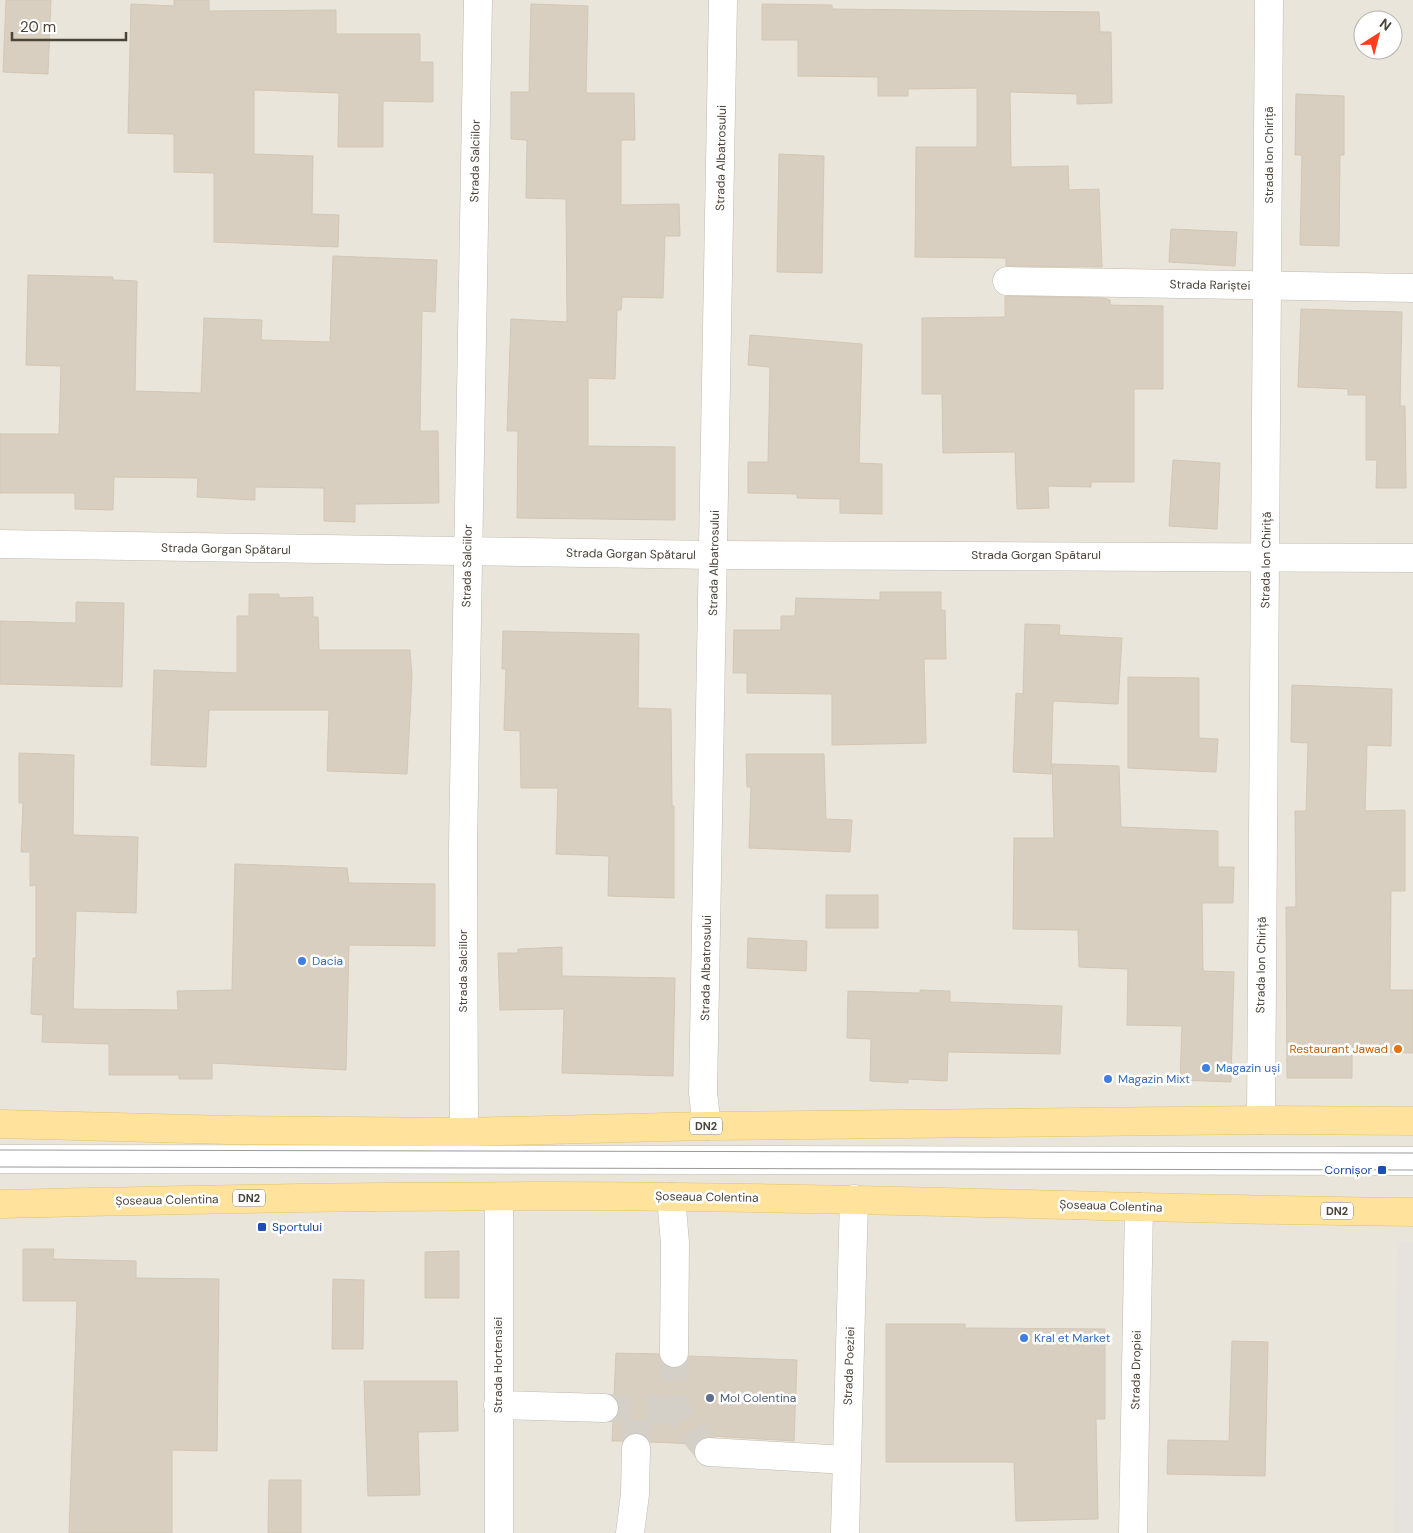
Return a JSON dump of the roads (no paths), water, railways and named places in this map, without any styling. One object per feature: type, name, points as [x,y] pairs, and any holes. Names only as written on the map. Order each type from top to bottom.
[{"type":"main road","name":"DN2","points":[[0,1124],[229,1130],[464,1132],[706,1126],[1261,1120],[1413,1121]]},
{"type":"main road","name":"Șoseaua Colentina","points":[[0,1204],[261,1198],[671,1196],[1413,1212]]},
{"type":"street","name":"Strada Salciilor","points":[[464,1132],[463,846],[478,0]]},
{"type":"street","name":"Strada Albatrosului","points":[[706,1126],[704,1083],[724,0]]},
{"type":"street","name":"Strada Ion Chiriță","points":[[1261,1120],[1269,0]]},
{"type":"street","name":"Strada Rariștei","points":[[1007,281],[1413,288]]},
{"type":"street","name":"Strada Gorgan Spătarul","points":[[0,544],[714,555],[1413,558]]},
{"type":"street","points":[[0,1159],[1413,1161]]},
{"type":"street","points":[[671,1196],[675,1243],[674,1352]]},
{"type":"street","name":"Strada Hortensiei","points":[[499,1197],[499,1533]]},
{"type":"street","name":"Strada Poeziei","points":[[845,1533],[854,1199]]},
{"type":"street","name":"Strada Dropiei","points":[[1133,1533],[1139,1207]]},
{"type":"street","points":[[498,1405],[604,1408]]},
{"type":"street","points":[[630,1533],[635,1494],[636,1448]]},
{"type":"street","points":[[710,1452],[846,1460]]},
{"type":"tunnel","points":[[674,1353],[675,1410],[709,1452]]},
{"type":"tunnel","points":[[604,1408],[675,1410]]},
{"type":"tunnel","points":[[636,1448],[637,1408]]},
{"type":"tram line","points":[[0,1150],[1413,1153]]},
{"type":"tram line","points":[[0,1167],[1413,1170]]},
{"type":"place","name":"Dacia","points":[[302,961]]},
{"type":"place","name":"Restaurant Jawad","points":[[1398,1049]]},
{"type":"place","name":"Magazin uși","points":[[1206,1068]]},
{"type":"place","name":"Magazin Mixt","points":[[1108,1079]]},
{"type":"place","name":"Cornișor","points":[[1382,1170]]},
{"type":"place","name":"Sportului","points":[[262,1227]]},
{"type":"place","name":"Kral et Market","points":[[1024,1338]]},
{"type":"place","name":"Mol Colentina","points":[[710,1398]]}]
